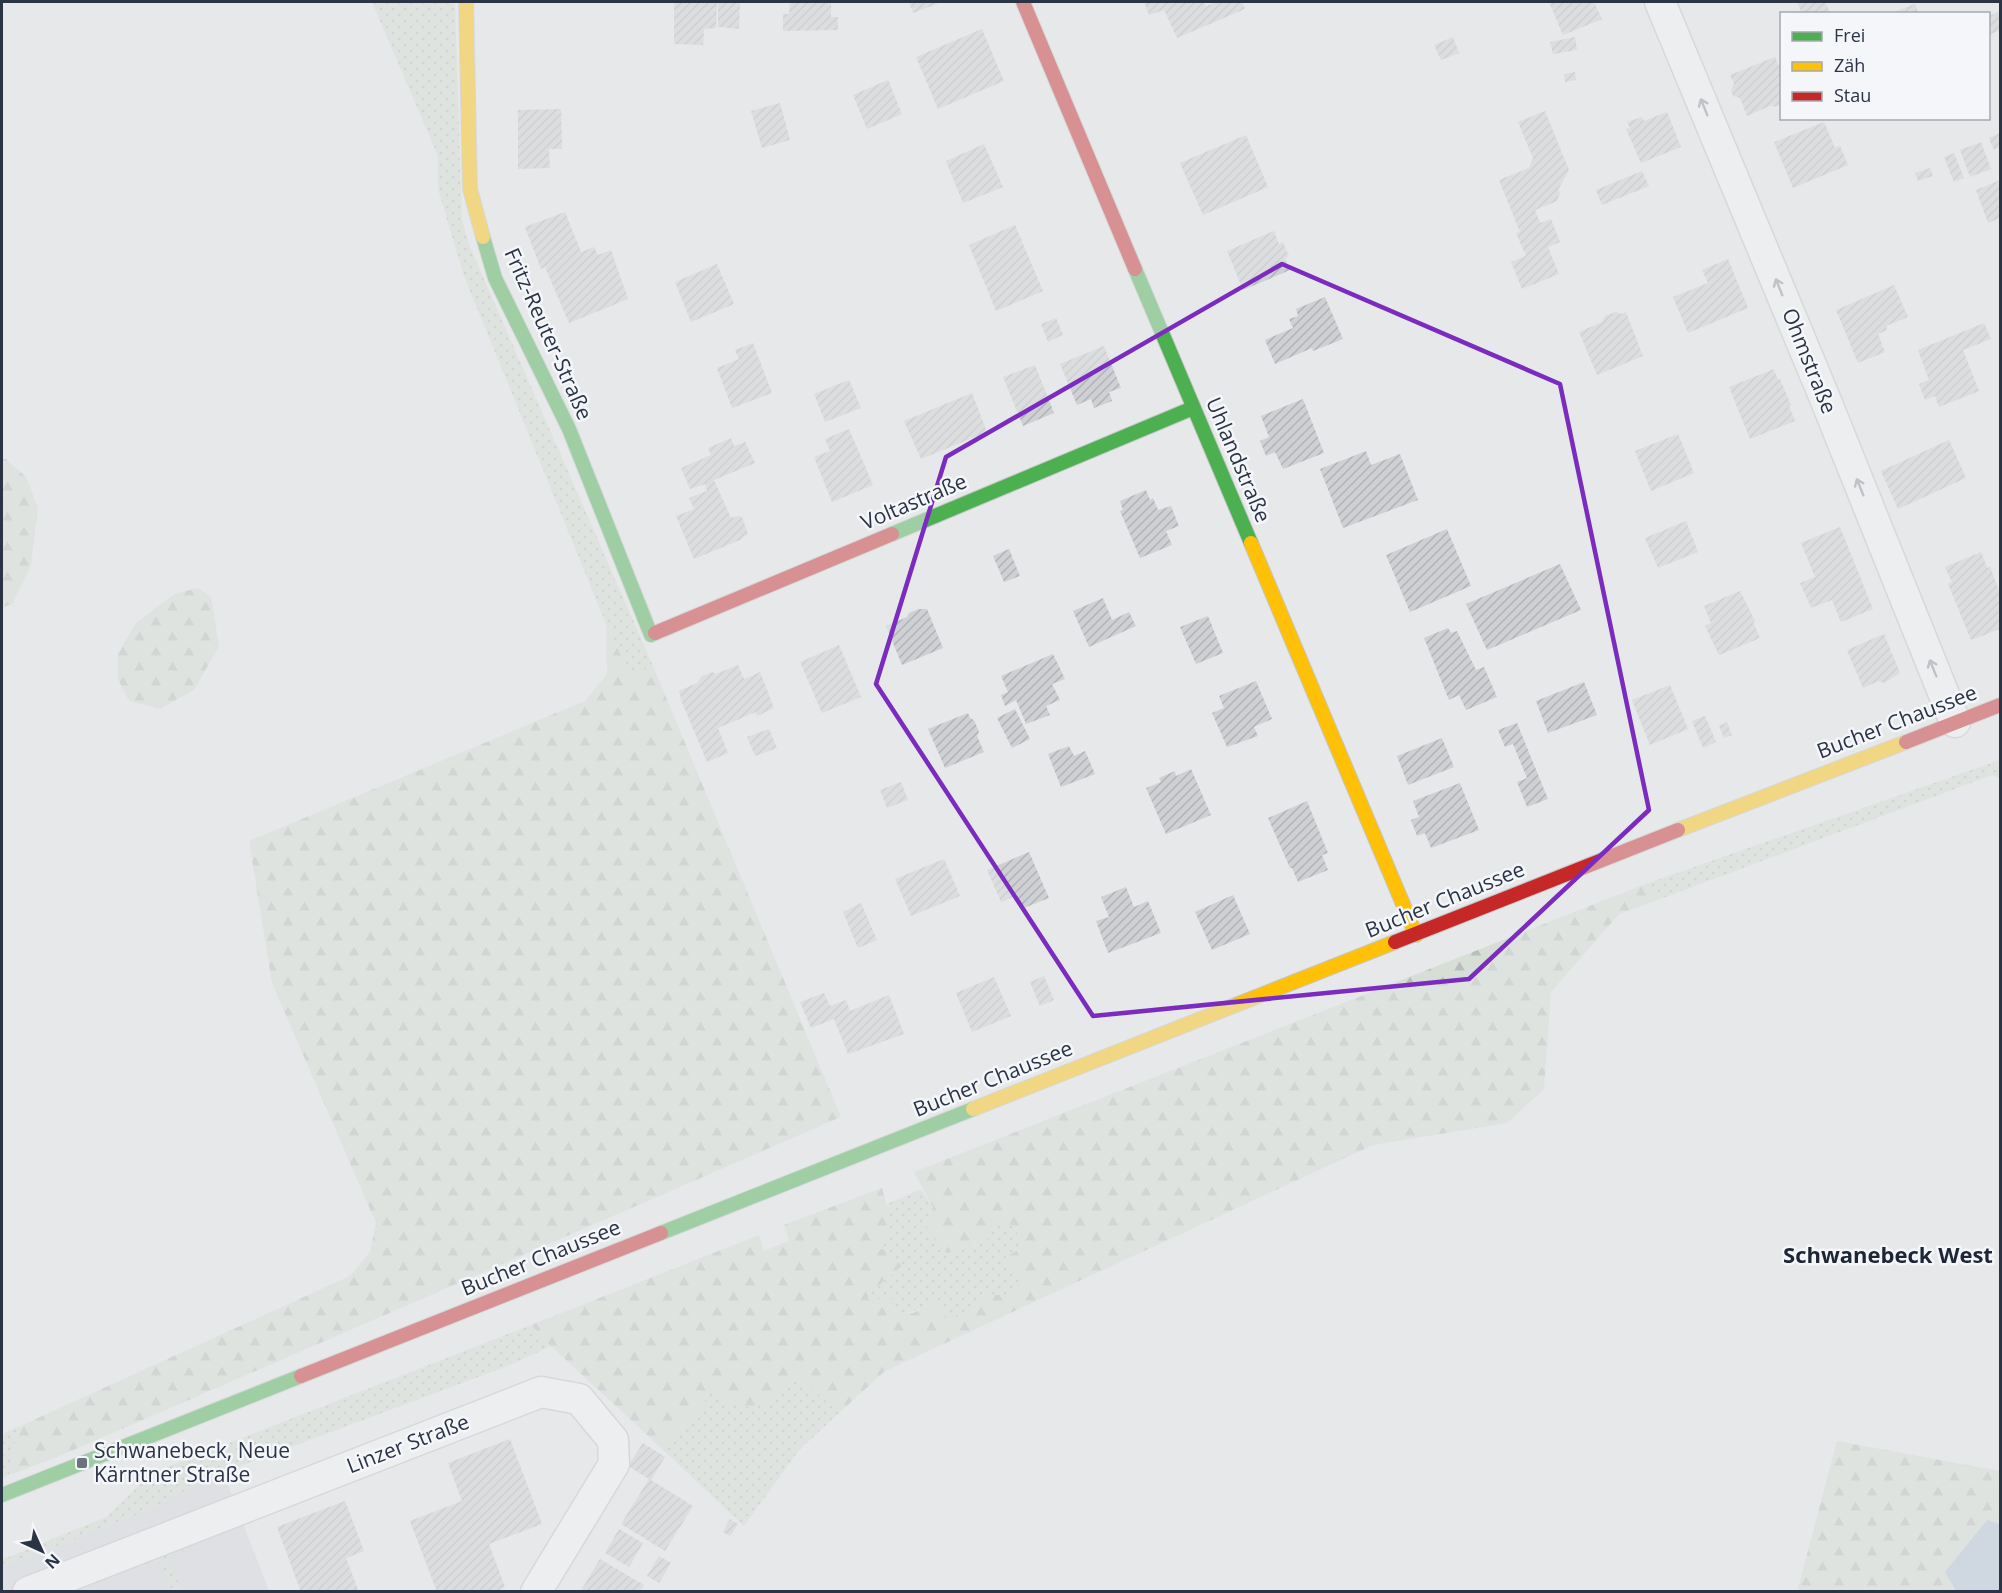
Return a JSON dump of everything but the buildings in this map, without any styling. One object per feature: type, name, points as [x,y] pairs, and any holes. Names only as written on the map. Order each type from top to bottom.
[{"type":"street","name":"Fritz-Reuter-Straße","points":[[465,2],[470,189],[495,278],[569,429],[651,635]]},
{"type":"street","name":"Uhlandstraße","points":[[1023,2],[1416,935]]},
{"type":"street","name":"Ohmstraße","points":[[1660,2],[1826,401],[1955,722]]},
{"type":"street","name":"Voltastraße","points":[[651,635],[1194,408]]},
{"type":"street","name":"Bucher Chaussee","points":[[2,1495],[1591,864],[2001,705]]},
{"type":"street","name":"Linzer Straße","points":[[28,1592],[541,1392],[579,1399],[613,1440],[614,1464],[536,1592]]},
{"type":"highlighted area","points":[[1282,264],[1560,384],[1649,810],[1469,979],[1093,1016],[876,684],[946,457]]},
{"type":"shaded area","points":[[223,1472],[269,1591],[2,1592],[2,1567],[136,1515]]},
{"type":"green space","points":[[372,2],[455,2],[462,220],[470,247],[653,666],[631,676],[606,624],[464,276],[438,189],[438,156]]},
{"type":"green space","points":[[2,459],[6,459],[26,477],[38,508],[31,565],[13,603],[2,608]]},
{"type":"green space","points":[[198,588],[211,597],[219,646],[194,690],[160,709],[129,701],[118,679],[118,654],[136,623],[174,594]]},
{"type":"green space","points":[[606,624],[631,676],[653,666],[841,1117],[55,1458],[9,1475],[18,1427],[350,1276],[370,1252],[376,1223],[272,983],[249,841],[585,701],[607,674]]},
{"type":"green space","points":[[2000,760],[2000,778],[1992,775],[1663,898],[1643,885]]},
{"type":"green space","points":[[1643,885],[1663,898],[1619,914],[1551,992],[1544,1089],[1507,1123],[1373,1145],[885,1371],[839,1413],[797,1375],[779,1398],[752,1407],[728,1404],[719,1392],[711,1390],[698,1414],[660,1447],[531,1325],[759,1235],[764,1251],[789,1241],[784,1225],[882,1188],[888,1209],[888,1232],[878,1248],[888,1251],[902,1266],[868,1294],[869,1300],[891,1297],[894,1312],[913,1313],[933,1302],[947,1320],[958,1317],[984,1295],[1008,1295],[1018,1288],[1019,1276],[1005,1257],[1024,1247],[1013,1225],[993,1223],[987,1240],[948,1253],[937,1249],[934,1235],[923,1222],[934,1209],[914,1172]]},
{"type":"green space","points":[[921,1189],[934,1209],[923,1222],[948,1253],[961,1248],[993,1223],[1013,1225],[1025,1247],[1019,1288],[1008,1295],[984,1295],[958,1317],[947,1320],[933,1302],[915,1311],[901,1313],[869,1300],[868,1294],[902,1266],[877,1249],[888,1232],[887,1204]]},
{"type":"green space","points":[[531,1325],[551,1346],[510,1365],[224,1472],[136,1515],[2,1567],[2,1558],[106,1517],[146,1479],[160,1470]]},
{"type":"green space","points":[[797,1374],[839,1413],[799,1450],[744,1526],[660,1447],[698,1414],[711,1389],[779,1398]]},
{"type":"green space","points":[[18,1427],[9,1475],[2,1478],[2,1434]]},
{"type":"green space","points":[[1837,1441],[2000,1471],[2000,1524],[1987,1521],[1946,1572],[1956,1591],[1797,1592]]},
{"type":"green space","points":[[186,1544],[188,1549],[168,1557],[182,1591],[172,1591],[160,1561],[139,1569],[137,1563]]},
{"type":"water","points":[[1987,1520],[2000,1524],[2000,1591],[1956,1591],[1945,1572]]},
{"type":"traffic: fast","points":[[483,237],[495,278],[569,429],[651,635],[655,633]]},
{"type":"traffic: fast","points":[[1135,269],[1251,543]]},
{"type":"traffic: fast","points":[[892,534],[1193,408]]},
{"type":"traffic: fast","points":[[661,1233],[973,1109]]},
{"type":"traffic: fast","points":[[2,1495],[301,1376]]},
{"type":"traffic: slow","points":[[466,2],[470,189],[483,237]]},
{"type":"traffic: slow","points":[[1251,543],[1416,935]]},
{"type":"traffic: slow","points":[[1678,830],[1906,742]]},
{"type":"traffic: slow","points":[[973,1109],[1395,942]]},
{"type":"traffic: jam","points":[[1023,2],[1135,269]]},
{"type":"traffic: jam","points":[[655,633],[892,534]]},
{"type":"traffic: jam","points":[[1906,742],[2000,705]]},
{"type":"traffic: jam","points":[[1395,942],[1678,830]]},
{"type":"traffic: jam","points":[[301,1376],[661,1233]]},
{"type":"place","name":"Schwanebeck, Neue Kärntner Straße","points":[[82,1463]]},
{"type":"district","name":"Schwanebeck West","points":[[1888,1255]]}]
